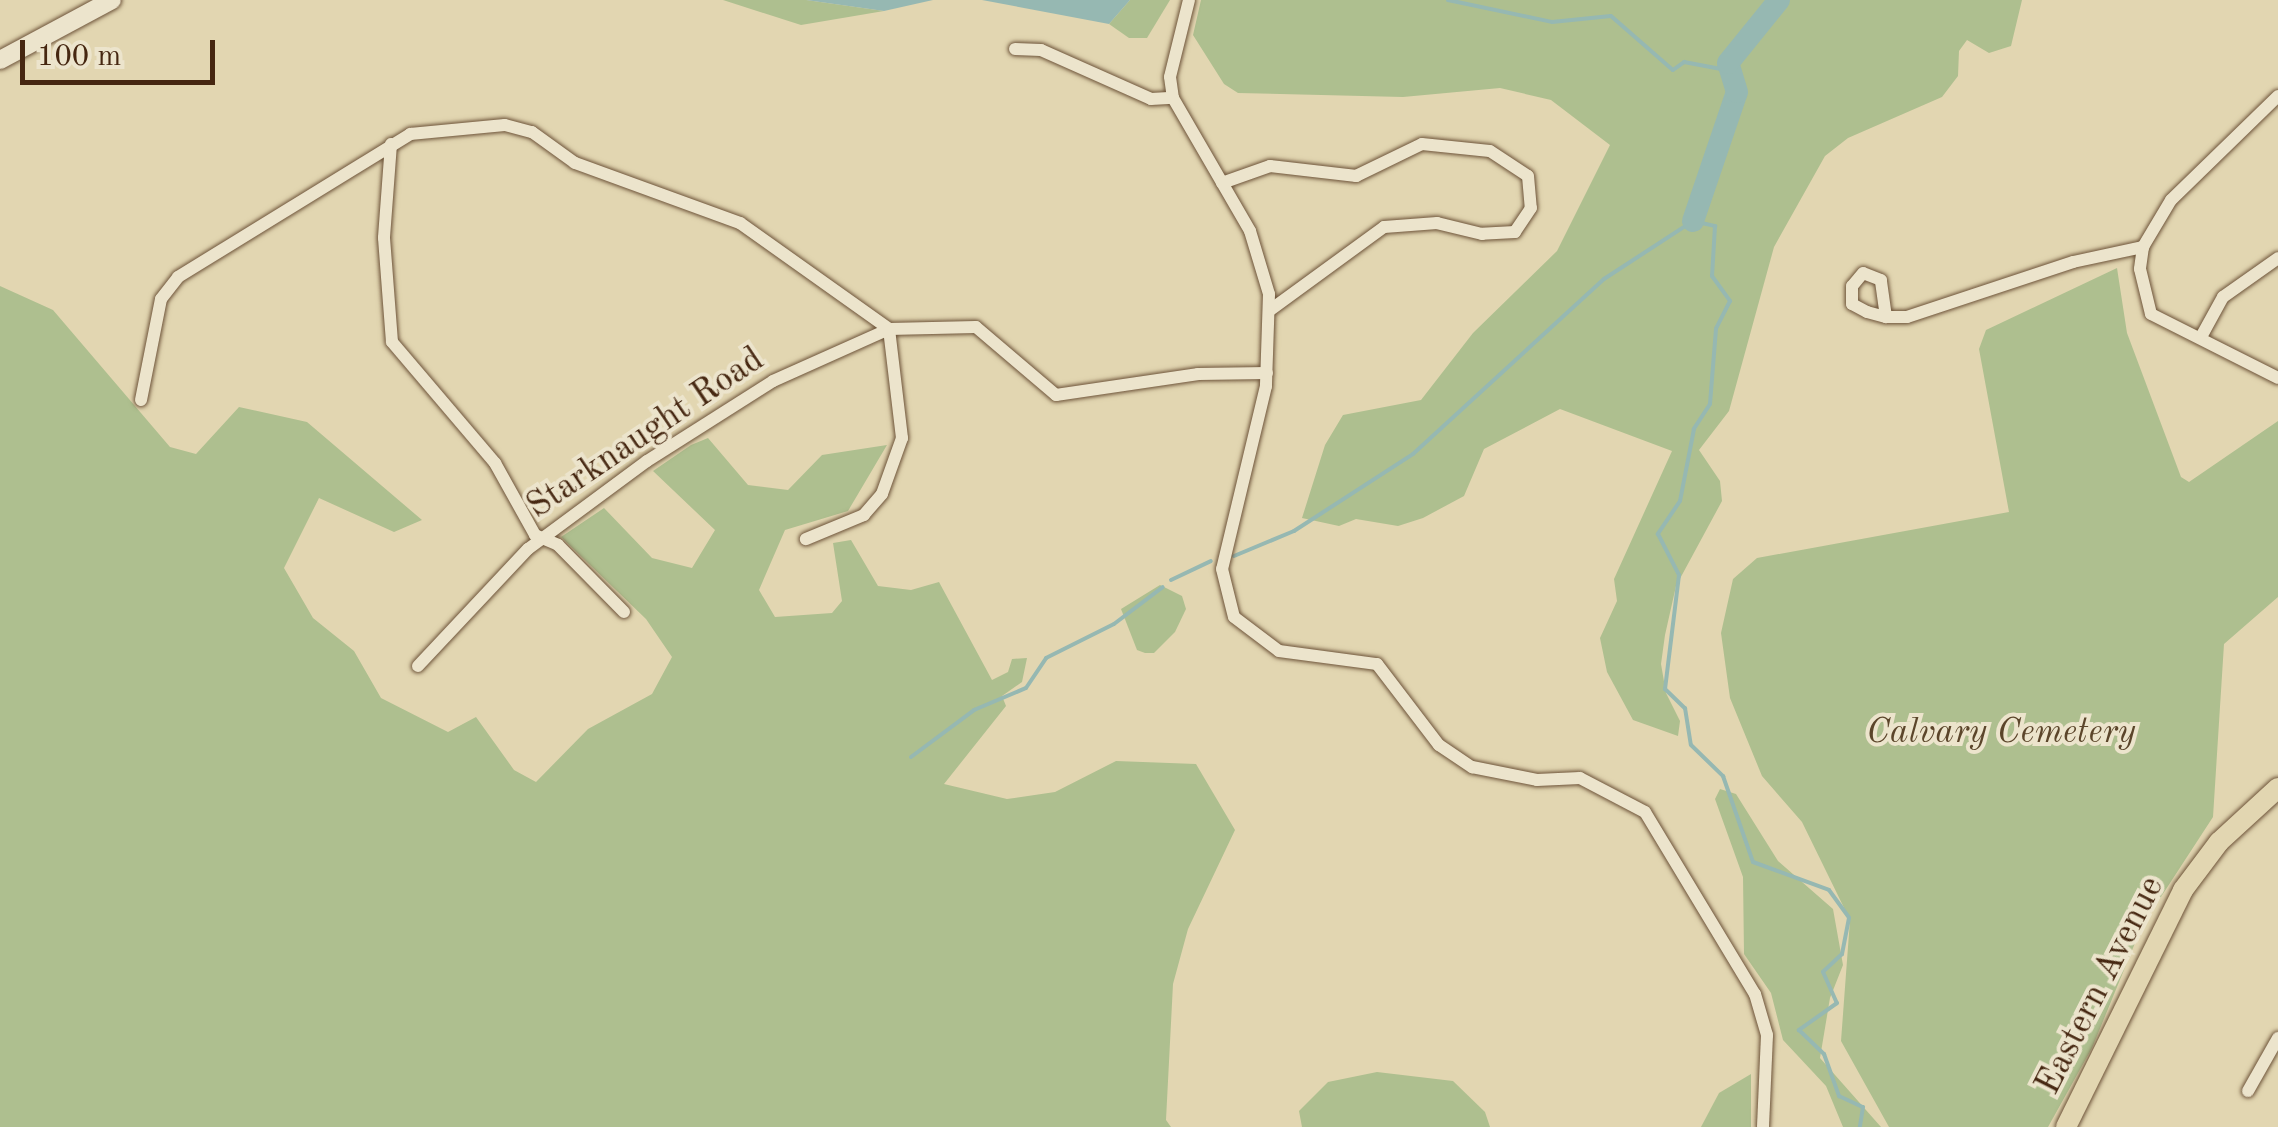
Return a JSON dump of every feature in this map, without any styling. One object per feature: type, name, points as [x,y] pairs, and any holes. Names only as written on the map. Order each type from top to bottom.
[{"type":"main road","points":[[0,60],[112,0]]},
{"type":"main road","name":"Eastern Avenue","points":[[2066,1127],[2183,890],[2219,842],[2278,788]]},
{"type":"street","points":[[1189,0],[1170,77],[1172,98],[1250,231],[1270,310],[1267,373],[1222,570],[1234,618],[1279,652],[1378,664],[1438,745],[1472,767],[1537,780],[1580,778],[1644,812],[1755,994],[1768,1035],[1763,1127]]},
{"type":"street","points":[[1015,49],[1041,50],[1150,99],[1172,98]]},
{"type":"street","points":[[2278,96],[2191,178],[2143,247],[2140,290],[2151,314],[2201,336],[2240,364],[2278,378]]},
{"type":"street","points":[[142,400],[158,310],[178,277],[410,134],[521,128],[575,163],[740,223],[888,329],[976,327],[1009,350],[1045,389],[1070,396],[1198,374],[1267,373]]},
{"type":"street","points":[[392,144],[384,238],[392,342],[495,463],[506,492],[535,535],[543,536],[624,612]]},
{"type":"street","points":[[1222,184],[1270,166],[1356,176],[1422,144],[1490,150],[1528,176],[1531,208],[1515,232],[1482,234],[1437,222],[1384,227],[1270,310]]},
{"type":"street","points":[[1886,317],[1918,315],[2073,262],[2143,247]]},
{"type":"street","points":[[2201,336],[2223,297],[2278,258]]},
{"type":"street","points":[[806,539],[864,515],[887,482],[902,438],[888,329]]},
{"type":"street","name":"Starknaught Road","points":[[418,666],[543,536],[734,405],[888,329]]},
{"type":"street","points":[[2248,1091],[2278,1038]]},
{"type":"green space","points":[[723,0],[806,0],[884,11],[801,25]]},
{"type":"green space","points":[[1130,0],[1170,0],[1147,38],[1129,38],[1109,24]]},
{"type":"green space","points":[[1201,0],[2022,0],[2011,46],[1989,53],[1967,40],[1959,51],[1958,76],[1942,97],[1848,138],[1825,156],[1774,247],[1729,411],[1699,450],[1720,481],[1722,501],[1676,586],[1665,635],[1661,664],[1666,693],[1680,721],[1678,736],[1633,720],[1607,672],[1600,638],[1617,601],[1614,579],[1672,451],[1560,409],[1484,449],[1464,496],[1423,518],[1398,526],[1356,519],[1339,526],[1302,518],[1325,445],[1343,415],[1421,400],[1473,333],[1557,251],[1610,145],[1551,100],[1500,88],[1403,97],[1238,93],[1224,84],[1193,35]]},
{"type":"green space","name":"Calvary Cemetery","points":[[2117,268],[2127,333],[2181,477],[2189,482],[2278,421],[2278,597],[2224,644],[2213,817],[2142,926],[2092,1048],[2048,1127],[1889,1127],[1841,1041],[1850,920],[1802,822],[1762,776],[1730,698],[1721,633],[1733,579],[1757,558],[2009,512],[1979,349],[1986,330]]},
{"type":"green space","points":[[0,286],[53,310],[170,447],[196,454],[239,407],[307,422],[422,520],[394,532],[319,498],[284,568],[313,618],[354,651],[381,698],[448,732],[476,717],[514,770],[536,782],[588,729],[652,694],[672,657],[646,619],[561,537],[604,508],[652,558],[692,568],[715,530],[653,471],[691,445],[708,438],[748,485],[788,490],[822,455],[887,445],[848,511],[785,530],[759,590],[775,617],[832,613],[842,601],[833,543],[851,540],[878,586],[911,590],[939,582],[992,680],[1008,672],[1012,659],[1027,658],[1022,682],[1002,696],[1006,706],[944,784],[1007,799],[1055,792],[1116,761],[1196,764],[1235,830],[1188,929],[1173,984],[1166,1120],[1171,1127],[0,1127]]},
{"type":"green space","points":[[1160,585],[1182,596],[1186,609],[1175,632],[1154,653],[1145,653],[1137,650],[1121,609]]},
{"type":"green space","points":[[1720,789],[1736,794],[1778,861],[1833,909],[1843,965],[1830,998],[1820,1058],[1881,1127],[1843,1127],[1826,1086],[1783,1040],[1771,993],[1744,954],[1743,877],[1715,799]]},
{"type":"green space","points":[[1377,1072],[1453,1081],[1485,1112],[1490,1127],[1302,1127],[1299,1111],[1328,1082]]},
{"type":"green space","points":[[1751,1074],[1751,1127],[1701,1127],[1719,1093]]},
{"type":"water","points":[[806,0],[933,0],[884,11]]},
{"type":"water","points":[[982,0],[1130,0],[1109,24]]},
{"type":"waterway","points":[[1448,0],[1552,22],[1611,16],[1673,70],[1684,62],[1726,70]]},
{"type":"waterway","points":[[1693,221],[1737,92],[1728,63],[1779,0]]},
{"type":"waterway","points":[[1234,556],[1294,531],[1413,454],[1604,279],[1693,221],[1715,226],[1712,276],[1730,301],[1716,329],[1710,404],[1694,429],[1680,501],[1658,534],[1679,575],[1665,689],[1685,708],[1691,745],[1723,776],[1753,862],[1829,890],[1849,918],[1842,954],[1823,972],[1837,1003],[1799,1030],[1824,1054],[1839,1096],[1863,1107],[1860,1127]]},
{"type":"waterway","points":[[1171,580],[1211,561]]},
{"type":"waterway","points":[[911,757],[974,710],[1026,688],[1046,658],[1114,624],[1163,587]]}]
